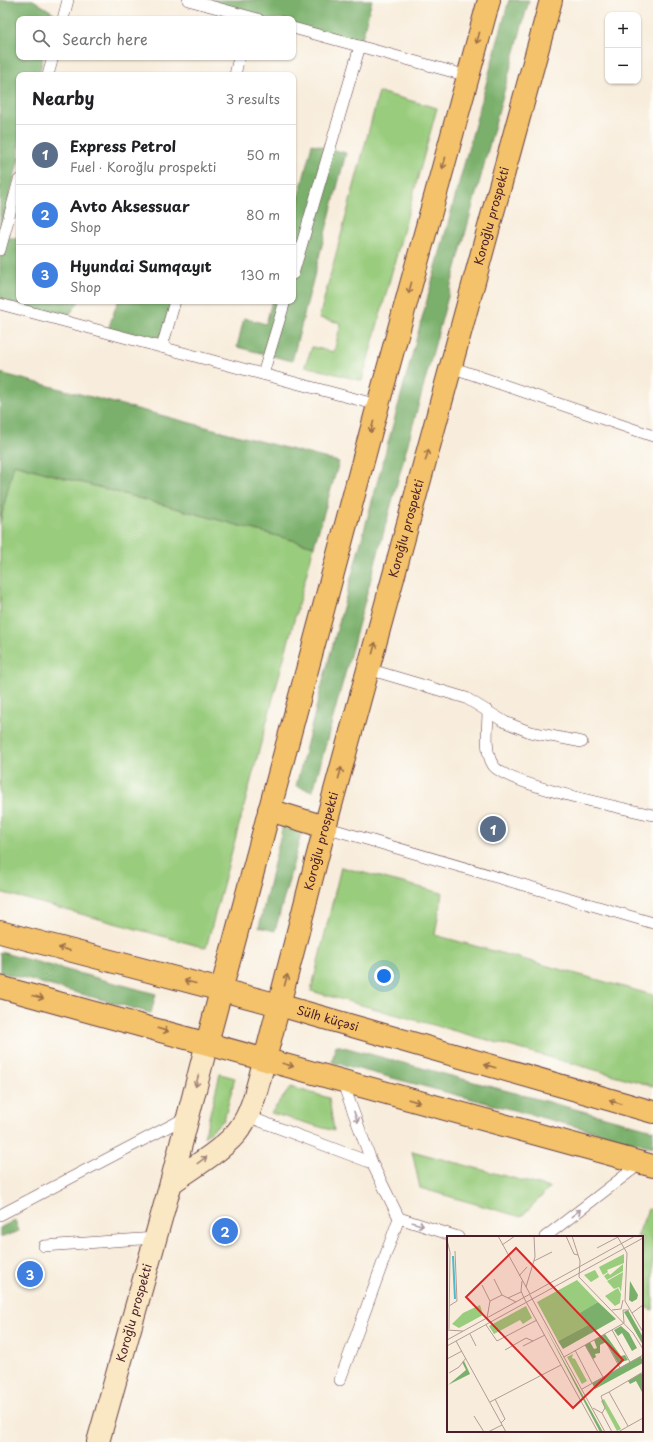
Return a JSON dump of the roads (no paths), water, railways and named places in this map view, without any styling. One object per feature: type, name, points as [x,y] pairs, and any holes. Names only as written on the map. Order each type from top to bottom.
[{"type":"main road","points":[[207,1043],[378,405],[489,0]]},
{"type":"main road","name":"Koroğlu prospekti","points":[[265,1059],[325,827],[551,0]]},
{"type":"main road","points":[[269,810],[325,827]]},
{"type":"main road","name":"Sülh küçəsi","points":[[0,932],[279,1005],[653,1112]]},
{"type":"main road","points":[[0,987],[647,1164]]},
{"type":"street","name":"Koroğlu prospekti","points":[[98,1442],[155,1238],[207,1043]]},
{"type":"street","points":[[170,1183],[231,1139],[240,1128],[247,1116],[265,1059]]},
{"type":"lane","points":[[64,16],[68,0]]},
{"type":"lane","points":[[188,0],[246,16]]},
{"type":"lane","points":[[296,29],[468,76]]},
{"type":"lane","points":[[296,264],[360,46]]},
{"type":"lane","points":[[49,72],[52,60]]},
{"type":"lane","points":[[236,72],[238,60]]},
{"type":"lane","points":[[0,250],[16,191]]},
{"type":"lane","points":[[0,304],[378,405]]},
{"type":"lane","points":[[162,347],[174,304]]},
{"type":"lane","points":[[263,374],[284,304]]},
{"type":"lane","points":[[451,367],[653,436]]},
{"type":"lane","points":[[368,669],[466,698],[505,722],[530,732],[582,742]]},
{"type":"lane","points":[[488,711],[489,754],[493,766],[507,776],[545,788],[653,815]]},
{"type":"lane","points":[[325,827],[653,923]]},
{"type":"lane","points":[[342,1081],[372,1163],[399,1218],[455,1236]]},
{"type":"lane","points":[[247,1116],[372,1163]]},
{"type":"lane","points":[[0,1215],[188,1117]]},
{"type":"lane","points":[[546,1236],[647,1164]]},
{"type":"lane","points":[[340,1380],[399,1218]]},
{"type":"lane","points":[[44,1246],[155,1238]]},
{"type":"place","name":"Express Petrol","points":[[493,829]]},
{"type":"place","name":"Avto Aksessuar","points":[[225,1231]]},
{"type":"place","name":"Hyundai Sumqayıt","points":[[30,1274]]}]
